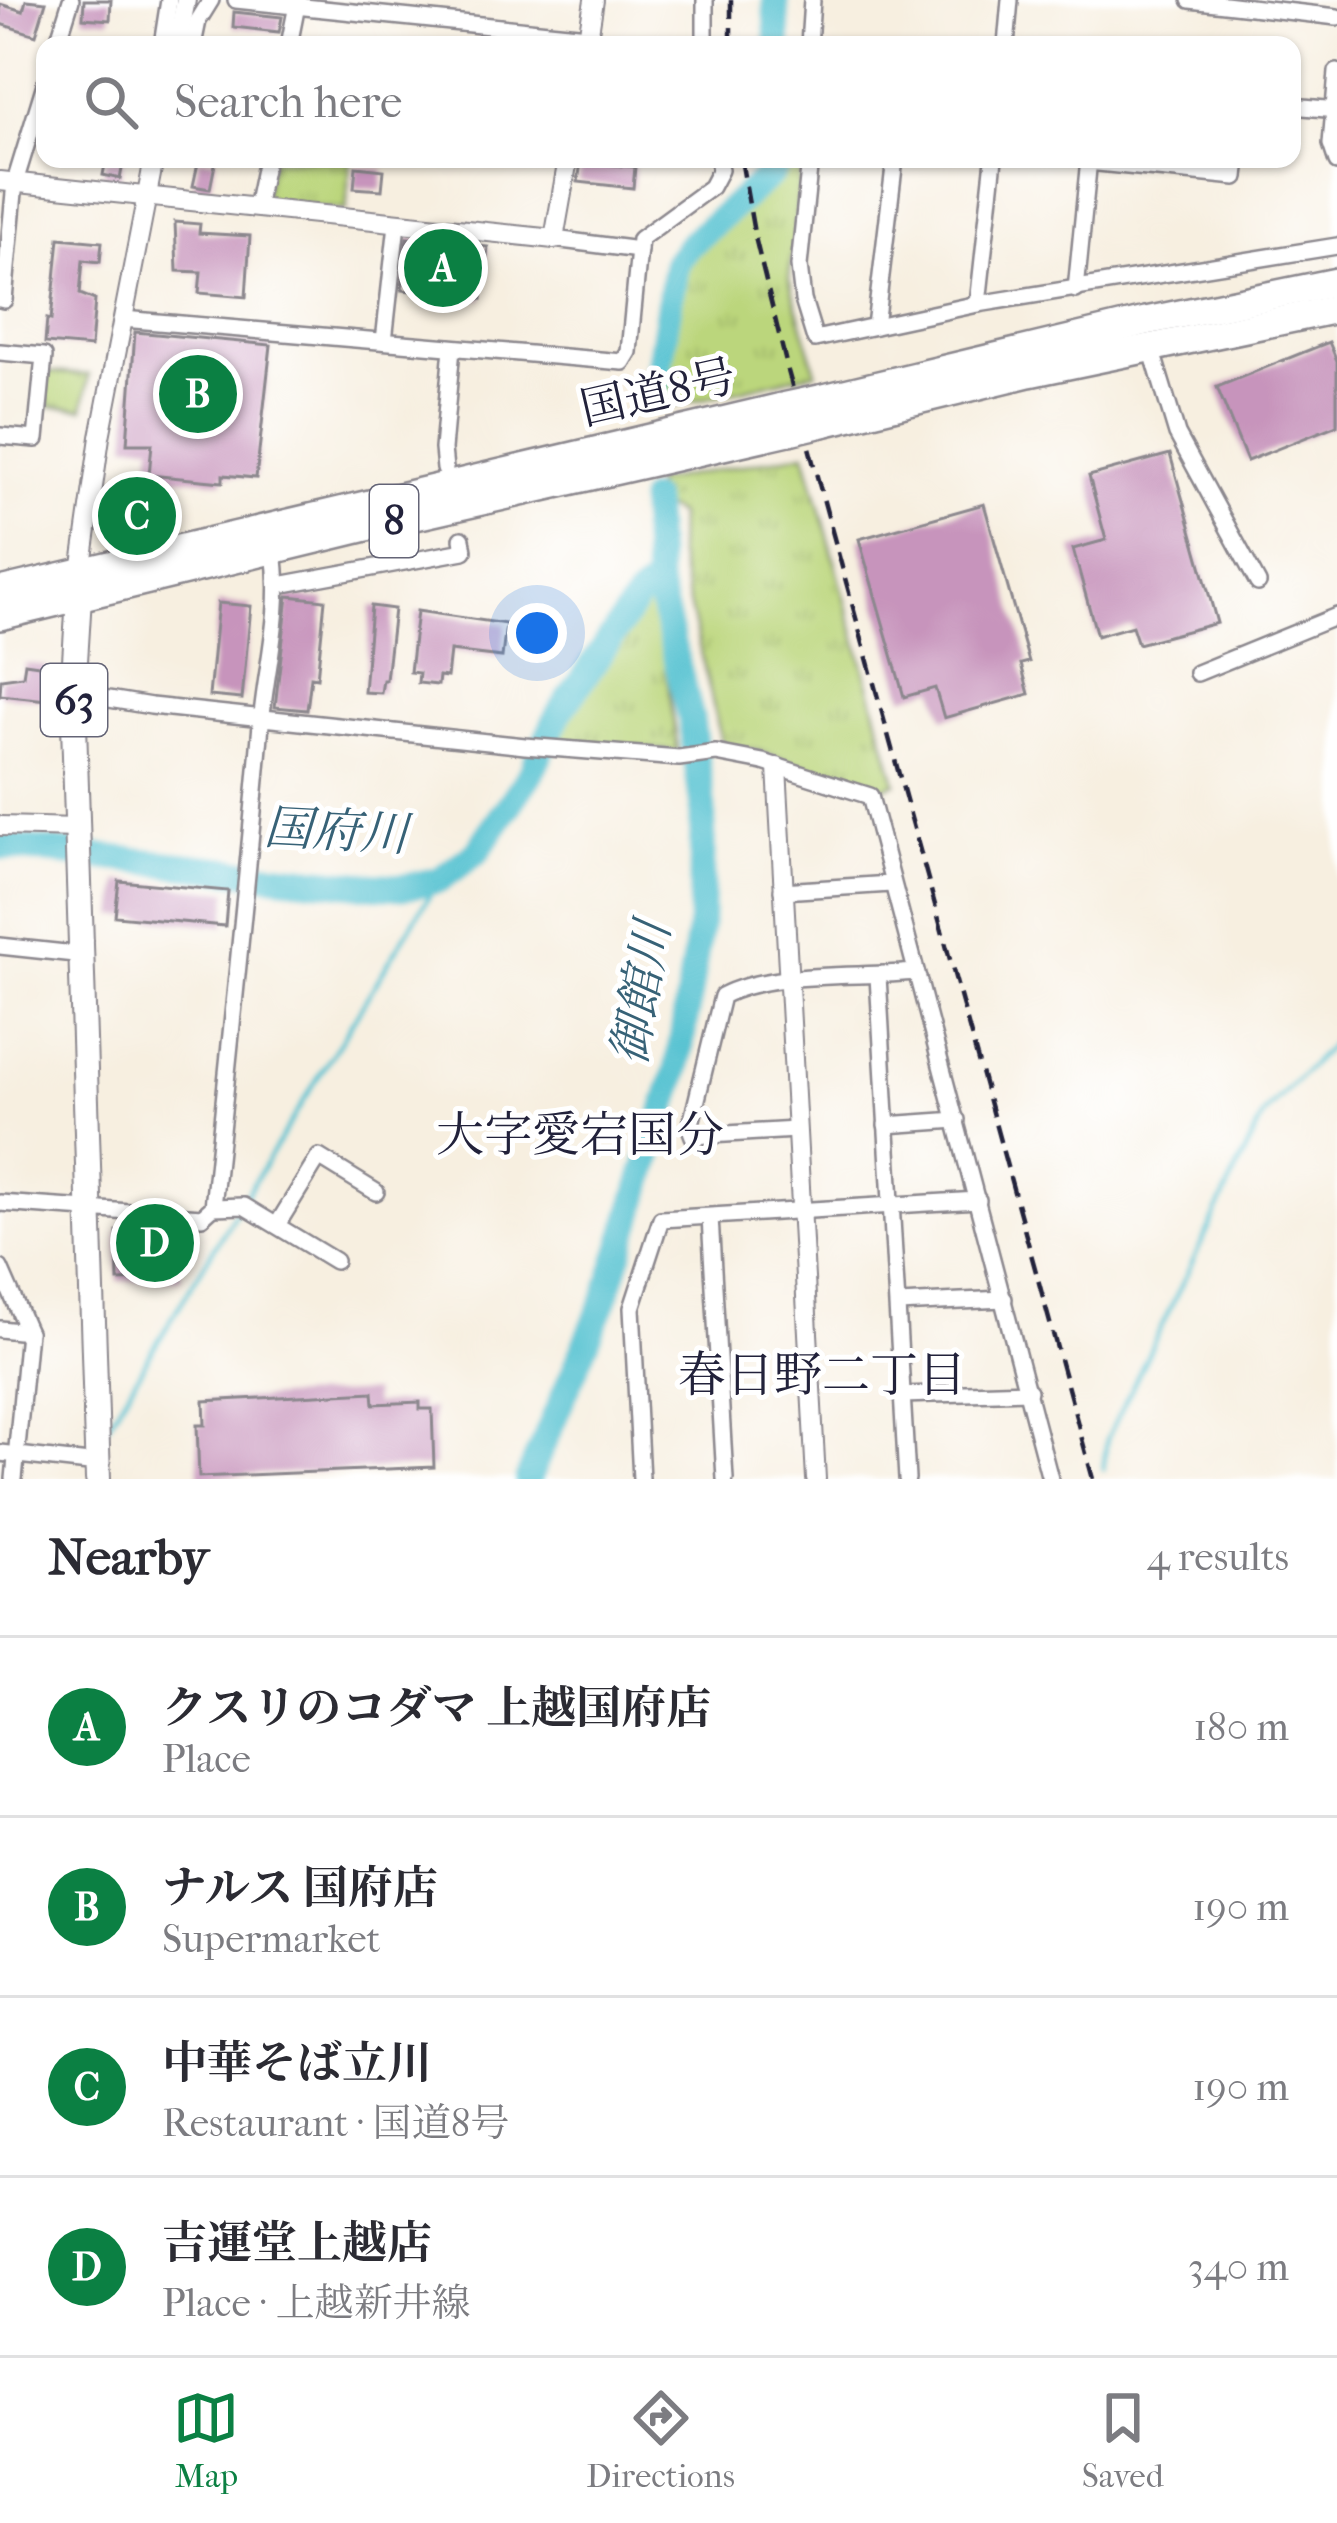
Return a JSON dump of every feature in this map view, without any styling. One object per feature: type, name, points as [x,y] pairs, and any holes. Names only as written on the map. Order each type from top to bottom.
[{"type":"highway","name":"国道8号","points":[[821,411],[1083,335],[1337,282]]},
{"type":"highway","name":"国道8号","points":[[0,616],[80,586],[786,419],[1337,309]]},
{"type":"highway","name":"国道8号","points":[[0,591],[80,586],[274,552],[786,419]]},
{"type":"main road","name":"63","points":[[80,586],[74,694],[98,1471]]},
{"type":"street","points":[[60,36],[70,0]]},
{"type":"street","points":[[163,36],[169,0]]},
{"type":"street","points":[[179,36],[187,0]]},
{"type":"street","points":[[195,36],[211,0]]},
{"type":"street","points":[[236,0],[297,3],[550,36]]},
{"type":"street","points":[[589,36],[594,0]]},
{"type":"street","points":[[705,0],[705,36]]},
{"type":"street","points":[[810,36],[812,0]]},
{"type":"street","points":[[1007,36],[1010,0]]},
{"type":"street","points":[[1190,0],[1337,17]]},
{"type":"street","points":[[291,36],[297,3]]},
{"type":"street","points":[[1337,72],[1330,144],[1337,162]]},
{"type":"street","points":[[1301,107],[1335,110]]},
{"type":"street","points":[[0,299],[4,300],[8,182],[36,108]]},
{"type":"street","points":[[80,586],[152,168]]},
{"type":"street","points":[[256,208],[264,168]]},
{"type":"street","points":[[554,239],[566,168]]},
{"type":"street","points":[[123,319],[623,362],[629,352],[640,239],[718,179],[718,168]]},
{"type":"street","points":[[809,168],[800,266],[803,300],[815,339],[978,304],[1337,246]]},
{"type":"street","points":[[875,326],[894,168]]},
{"type":"street","points":[[978,304],[993,168]]},
{"type":"street","points":[[1076,290],[1087,168]]},
{"type":"street","points":[[1158,168],[1236,177],[1237,168]]},
{"type":"street","points":[[8,182],[639,250]]},
{"type":"street","points":[[385,341],[397,224]]},
{"type":"street","points":[[445,470],[442,448],[452,348]]},
{"type":"street","points":[[1151,348],[1177,434],[1258,583]]},
{"type":"street","points":[[0,352],[44,356],[36,439],[0,436]]},
{"type":"street","points":[[279,585],[464,551],[462,538]]},
{"type":"street","points":[[213,1207],[279,585],[274,552]]},
{"type":"street","points":[[1197,673],[1337,616]]},
{"type":"street","points":[[74,694],[556,749],[679,758],[716,753],[870,796],[1050,1479]]},
{"type":"street","points":[[777,767],[816,1479]]},
{"type":"street","points":[[0,826],[78,828]]},
{"type":"street","points":[[782,891],[891,884]]},
{"type":"street","points":[[0,946],[84,956]]},
{"type":"street","points":[[796,1130],[693,1136],[690,1128],[722,996],[738,988],[788,981],[915,972]]},
{"type":"street","points":[[878,976],[907,1479]]},
{"type":"street","points":[[886,1124],[957,1120]]},
{"type":"street","points":[[277,1226],[319,1157],[376,1192]]},
{"type":"street","points":[[641,1479],[632,1308],[661,1219],[978,1200]]},
{"type":"street","points":[[0,1203],[202,1216],[213,1207],[244,1206],[335,1261]]},
{"type":"street","points":[[710,1216],[725,1479]]},
{"type":"street","points":[[0,1268],[28,1332],[8,1454],[14,1479]]},
{"type":"street","points":[[898,1304],[1004,1299]]},
{"type":"street","points":[[0,1329],[28,1332]]},
{"type":"street","points":[[902,1395],[1029,1391]]},
{"type":"street","points":[[8,1454],[98,1471]]},
{"type":"green space","points":[[270,168],[350,168],[346,210],[263,201]]},
{"type":"green space","points":[[791,168],[801,168],[789,279],[816,372],[665,408],[672,316],[684,268],[720,223]]},
{"type":"green space","points":[[47,372],[89,375],[83,409],[44,406]]},
{"type":"green space","points":[[805,453],[896,783],[879,789],[752,749],[723,747],[677,553],[678,515],[656,504],[655,482]]},
{"type":"green space","points":[[648,601],[658,612],[678,751],[553,741],[634,611]]},
{"type":"building","points":[[26,0],[46,2],[36,35],[0,24],[0,4],[23,11]]},
{"type":"building","points":[[84,0],[111,0],[110,20],[83,18]]},
{"type":"building","points":[[234,12],[282,17],[279,32],[233,27]]},
{"type":"building","points":[[104,168],[122,168],[120,179],[103,175]]},
{"type":"building","points":[[197,168],[214,168],[210,189],[193,186]]},
{"type":"building","points":[[356,168],[384,170],[382,190],[354,188]]},
{"type":"building","points":[[580,168],[635,168],[633,188],[578,182]]},
{"type":"building","points":[[175,222],[200,224],[199,233],[250,236],[246,297],[199,293],[201,272],[177,271]]},
{"type":"building","points":[[59,238],[102,242],[100,262],[83,260],[80,294],[95,300],[91,347],[45,343]]},
{"type":"building","points":[[407,238],[488,247],[482,299],[402,290]]},
{"type":"building","points":[[135,332],[271,345],[256,478],[223,475],[223,482],[149,475],[152,444],[127,444]]},
{"type":"building","points":[[1329,342],[1337,361],[1337,425],[1247,461],[1217,387]]},
{"type":"building","points":[[1170,454],[1217,623],[1138,644],[1132,626],[1097,636],[1073,549],[1106,540],[1089,476]]},
{"type":"building","points":[[130,497],[158,521],[149,531],[117,512]]},
{"type":"building","points":[[984,504],[1029,662],[1021,664],[1029,694],[944,718],[935,688],[904,697],[859,539]]},
{"type":"building","points":[[288,596],[325,600],[317,678],[311,677],[307,710],[275,707]]},
{"type":"building","points":[[218,603],[251,606],[242,699],[209,696]]},
{"type":"building","points":[[371,606],[394,609],[381,693],[364,692]]},
{"type":"building","points":[[417,611],[506,624],[502,657],[450,651],[447,677],[439,676],[438,685],[418,683],[419,673],[410,672]]},
{"type":"building","points":[[25,663],[46,666],[47,700],[0,695],[1,679],[23,676]]},
{"type":"building","points":[[119,881],[228,891],[225,926],[115,916]]},
{"type":"building","points":[[192,1228],[193,1255],[180,1256],[181,1279],[118,1281],[117,1231]]},
{"type":"building","points":[[373,1392],[374,1404],[420,1402],[420,1409],[432,1409],[434,1467],[199,1477],[197,1425],[205,1425],[204,1401]]},
{"type":"waterway","name":"御館川","points":[[775,0],[777,36]]},
{"type":"waterway","name":"御館川","points":[[654,398],[676,262],[775,168]]},
{"type":"waterway","name":"御館川","points":[[528,1479],[607,1294],[677,1070],[701,919],[703,809],[691,718],[657,583],[651,501]]},
{"type":"waterway","name":"国府川","points":[[0,846],[366,885],[403,887],[439,880],[477,852],[531,773],[558,715],[638,598],[657,583]]},
{"type":"waterway","points":[[243,1200],[439,880]]},
{"type":"waterway","points":[[1103,1470],[1107,1439],[1264,1114],[1337,1038]]},
{"type":"waterway","points":[[107,1426],[237,1210]]},
{"type":"railway","points":[[731,0],[731,36]]},
{"type":"railway","points":[[743,168],[788,371],[1093,1479]]},
{"type":"place","name":"クスリのコダマ 上越国府店","points":[[443,268]]},
{"type":"place","name":"ナルス 国府店","points":[[198,394]]},
{"type":"place","name":"中華そば立川","points":[[137,516]]},
{"type":"place","name":"吉運堂上越店","points":[[155,1243]]},
{"type":"district","name":"大字愛宕国分","points":[[580,1135]]},
{"type":"district","name":"春日野二丁目","points":[[822,1375]]}]
